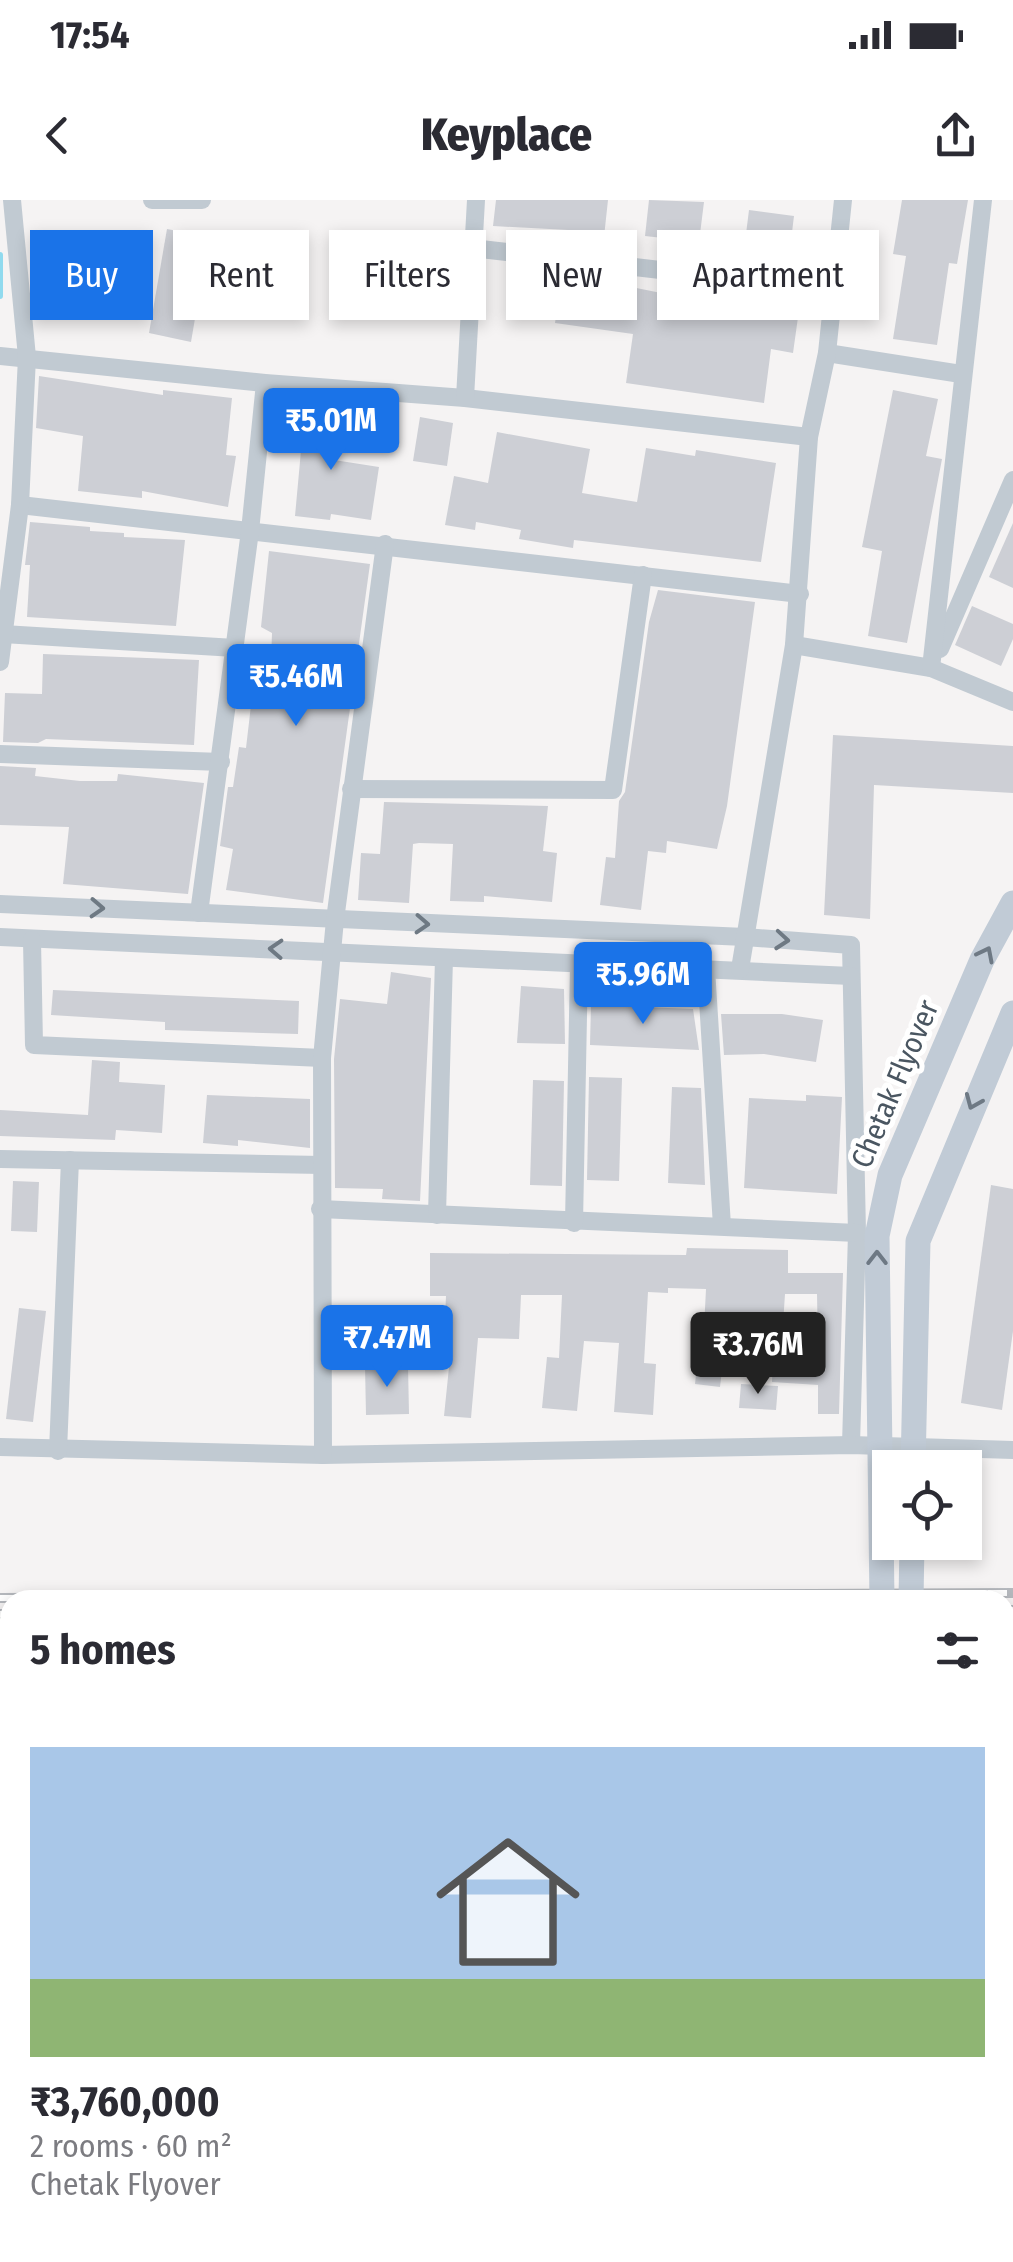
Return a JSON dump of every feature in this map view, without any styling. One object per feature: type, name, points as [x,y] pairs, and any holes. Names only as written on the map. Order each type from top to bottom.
[{"type":"main road","name":"Chetak Flyover","points":[[882,1590],[877,1275],[881,1206],[890,1174],[982,960],[1013,904]]},
{"type":"main road","points":[[913,1450],[918,1240],[1013,1013]]},
{"type":"main road","points":[[911,1590],[912,1560]]},
{"type":"street","points":[[0,662],[20,506],[27,357],[12,200]]},
{"type":"street","points":[[152,200],[202,200]]},
{"type":"street","points":[[474,230],[476,200]]},
{"type":"street","points":[[839,230],[843,200]]},
{"type":"street","points":[[932,668],[982,200]]},
{"type":"street","points":[[486,250],[657,270]]},
{"type":"street","points":[[465,398],[469,320]]},
{"type":"street","points":[[740,969],[794,645],[810,437],[829,320]]},
{"type":"street","points":[[826,353],[961,374]]},
{"type":"street","points":[[1,356],[264,383],[465,398],[810,437]]},
{"type":"street","points":[[199,913],[250,531],[264,383]]},
{"type":"street","points":[[932,668],[1013,480]]},
{"type":"street","points":[[20,506],[385,544],[800,594]]},
{"type":"street","points":[[323,1455],[322,1058],[335,920],[385,544]]},
{"type":"street","points":[[352,788],[613,790],[642,574]]},
{"type":"street","points":[[3,634],[235,648]]},
{"type":"street","points":[[794,645],[932,668],[1013,702]]},
{"type":"street","points":[[0,754],[221,762]]},
{"type":"street","points":[[0,904],[744,937],[851,946],[857,1233],[852,1446]]},
{"type":"street","points":[[0,938],[851,976]]},
{"type":"street","points":[[32,940],[34,1045],[322,1058]]},
{"type":"street","points":[[438,1215],[444,958]]},
{"type":"street","points":[[574,1223],[579,964]]},
{"type":"street","points":[[706,968],[722,1226]]},
{"type":"street","points":[[0,1159],[322,1165]]},
{"type":"street","points":[[58,1452],[70,1160]]},
{"type":"street","points":[[320,1209],[857,1233]]},
{"type":"street","points":[[0,1447],[58,1452],[323,1455],[852,1446],[1013,1450]]},
{"type":"building","points":[[496,200],[608,200],[605,230],[493,226]]},
{"type":"building","points":[[649,200],[704,202],[700,230],[657,230],[657,237],[645,236]]},
{"type":"building","points":[[902,200],[968,200],[957,264],[949,263],[937,345],[893,339],[906,256],[893,254]]},
{"type":"building","points":[[749,210],[794,216],[792,230],[746,230]]},
{"type":"building","points":[[167,229],[173,230],[173,320],[195,320],[191,342],[149,333]]},
{"type":"building","points":[[637,288],[657,292],[657,320],[798,320],[793,353],[771,349],[764,403],[626,383],[633,334],[555,323],[637,320]]},
{"type":"building","points":[[39,376],[163,395],[163,390],[232,398],[226,455],[236,456],[228,507],[142,491],[142,498],[78,491],[83,436],[36,428]]},
{"type":"building","points":[[893,390],[938,399],[926,456],[942,459],[907,643],[868,636],[882,551],[862,547]]},
{"type":"building","points":[[305,407],[341,412],[334,460],[379,467],[371,520],[331,514],[330,520],[295,516]]},
{"type":"building","points":[[420,417],[453,423],[447,466],[413,461]]},
{"type":"building","points":[[497,432],[590,449],[582,493],[637,502],[646,448],[695,456],[696,450],[776,463],[761,562],[574,540],[573,548],[519,539],[521,530],[476,522],[475,530],[445,525],[454,476],[488,483]]},
{"type":"building","points":[[30,522],[90,527],[90,531],[124,533],[124,537],[185,540],[176,626],[27,617],[30,565],[25,565]]},
{"type":"building","points":[[1013,523],[1013,588],[989,577]]},
{"type":"building","points":[[269,551],[370,564],[323,903],[226,890],[233,849],[220,846],[228,787],[233,787],[239,747],[246,748],[255,671],[259,672],[260,662],[271,662],[272,633],[261,627]]},
{"type":"building","points":[[658,590],[755,602],[727,806],[717,849],[667,841],[666,853],[648,851],[641,910],[600,905],[606,857],[615,858],[619,801],[625,792],[649,622]]},
{"type":"building","points":[[972,606],[1013,624],[1013,639],[1001,666],[955,645]]},
{"type":"building","points":[[43,654],[199,660],[194,745],[46,739],[38,743],[3,742],[5,693],[42,694]]},
{"type":"building","points":[[833,735],[1013,746],[1013,793],[874,785],[870,919],[824,915]]},
{"type":"building","points":[[0,766],[36,768],[35,776],[80,781],[117,781],[118,774],[204,783],[188,894],[63,884],[69,827],[0,825]]},
{"type":"building","points":[[384,802],[548,806],[543,851],[557,853],[552,902],[484,896],[484,902],[450,901],[453,844],[419,843],[413,844],[409,903],[358,900],[361,853],[380,854]]},
{"type":"building","points":[[391,972],[431,978],[420,1201],[382,1199],[383,1189],[335,1188],[334,1059],[340,999],[387,1004]]},
{"type":"building","points":[[521,986],[564,989],[565,1044],[517,1043]]},
{"type":"building","points":[[53,990],[299,1001],[298,1034],[165,1030],[165,1022],[51,1015]]},
{"type":"building","points":[[591,1005],[693,1009],[699,1050],[590,1045]]},
{"type":"building","points":[[721,1014],[782,1014],[823,1020],[816,1062],[764,1054],[724,1055]]},
{"type":"building","points":[[92,1060],[120,1062],[119,1082],[165,1085],[162,1133],[116,1130],[115,1140],[0,1136],[0,1110],[88,1115]]},
{"type":"building","points":[[589,1077],[622,1078],[619,1181],[587,1180]]},
{"type":"building","points":[[533,1080],[564,1081],[562,1186],[530,1185]]},
{"type":"building","points":[[672,1087],[701,1088],[705,1185],[668,1183]]},
{"type":"building","points":[[207,1095],[310,1099],[310,1148],[238,1140],[238,1146],[203,1143]]},
{"type":"building","points":[[806,1095],[842,1097],[837,1194],[744,1188],[749,1098],[806,1101]]},
{"type":"building","points":[[13,1181],[39,1182],[37,1232],[11,1231]]},
{"type":"building","points":[[991,1185],[1013,1189],[1013,1331],[1002,1410],[961,1403]]},
{"type":"building","points":[[687,1248],[788,1250],[788,1273],[843,1273],[839,1414],[818,1414],[818,1385],[772,1382],[774,1345],[818,1347],[817,1294],[785,1294],[782,1339],[726,1335],[720,1387],[695,1384],[699,1347],[703,1348],[706,1289],[668,1288],[668,1293],[648,1292],[644,1363],[656,1364],[653,1415],[614,1412],[619,1343],[584,1341],[577,1411],[542,1408],[547,1357],[559,1358],[562,1295],[521,1295],[519,1339],[478,1338],[471,1418],[444,1416],[452,1338],[444,1338],[446,1296],[430,1296],[430,1253],[686,1255]]},
{"type":"building","points":[[19,1308],[46,1311],[33,1422],[6,1419]]},
{"type":"building","points":[[365,1366],[408,1366],[409,1414],[366,1415]]},
{"type":"building","points":[[741,1384],[778,1386],[776,1410],[739,1408]]},
{"type":"waterway","points":[[0,255],[0,296]]}]
